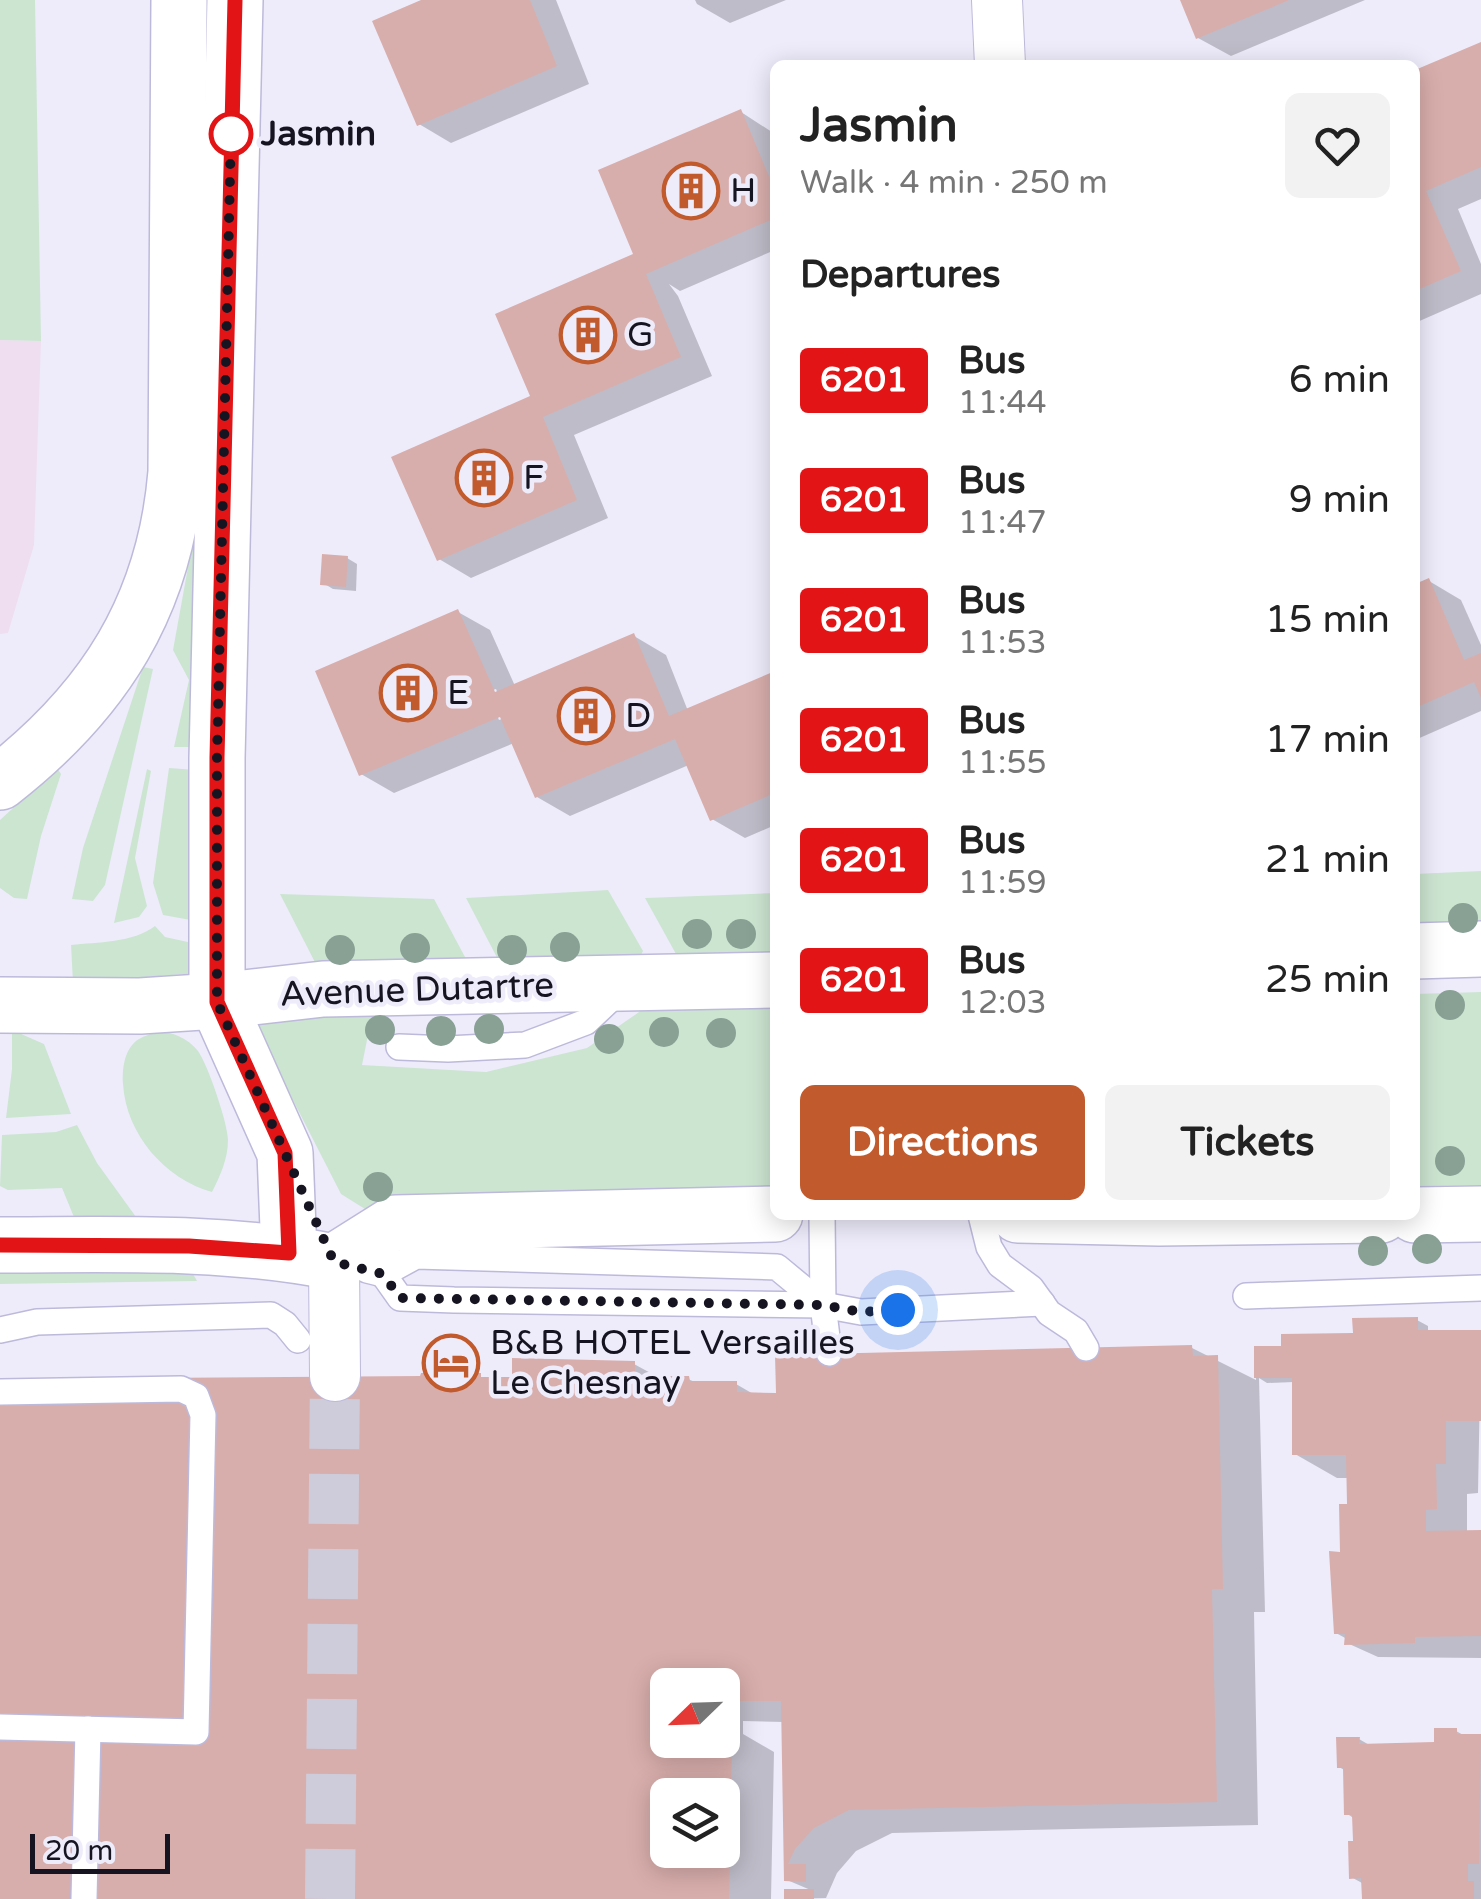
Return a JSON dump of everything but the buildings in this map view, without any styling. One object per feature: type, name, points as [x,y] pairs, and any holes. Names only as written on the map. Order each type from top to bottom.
[{"type":"main road","points":[[0,782],[45,747],[80,708],[128,643],[144,609],[172,514],[176,472],[179,0]]},
{"type":"main road","points":[[234,0],[217,758],[217,1002],[335,1263]]},
{"type":"main road","points":[[1420,952],[1481,949]]},
{"type":"main road","name":"Avenue Dutartre","points":[[0,1005],[217,1002],[323,989],[770,980]]},
{"type":"main road","points":[[0,1245],[189,1246],[335,1263],[396,1223],[770,1214]]},
{"type":"main road","points":[[1420,1215],[1481,1214]]},
{"type":"street","points":[[997,0],[1000,60]]},
{"type":"street","points":[[314,1364],[335,1263]]},
{"type":"lane","points":[[399,1047],[525,1045],[586,1022],[626,983]]},
{"type":"lane","points":[[822,1220],[823,1305],[829,1354]]},
{"type":"lane","points":[[982,1220],[989,1247],[1000,1265],[1031,1288],[1049,1314],[1076,1330],[1086,1348]]},
{"type":"lane","points":[[335,1263],[416,1256],[777,1267],[823,1305]]},
{"type":"lane","points":[[335,1263],[400,1298],[823,1305],[861,1312],[1042,1302]]},
{"type":"lane","points":[[1246,1296],[1481,1288]]},
{"type":"lane","points":[[0,1330],[37,1322],[271,1315],[285,1324],[314,1364]]},
{"type":"lane","points":[[0,1392],[182,1389],[196,1396],[203,1415],[196,1732],[0,1727]]},
{"type":"lane","points":[[84,1899],[88,1729]]},
{"type":"shaded area","points":[[0,340],[41,341],[34,545],[8,633],[0,634]]},
{"type":"green space","points":[[0,0],[35,0],[41,341],[0,340]]},
{"type":"green space","points":[[200,0],[214,0],[194,747],[174,747],[189,680],[173,650],[194,534]]},
{"type":"green space","points":[[143,667],[153,669],[105,885],[93,901],[72,899],[83,848]]},
{"type":"green space","points":[[57,768],[61,774],[41,836],[27,899],[14,898],[0,888],[0,820]]},
{"type":"green space","points":[[169,768],[196,770],[196,921],[163,915],[153,883]]},
{"type":"green space","points":[[147,769],[151,771],[135,858],[147,906],[139,917],[114,923]]},
{"type":"green space","points":[[1481,871],[1481,930],[1420,932],[1420,874]]},
{"type":"green space","points":[[608,890],[643,951],[632,973],[504,971],[466,898]]},
{"type":"green space","points":[[770,893],[770,959],[681,963],[645,898]]},
{"type":"green space","points":[[280,894],[434,899],[473,972],[321,974]]},
{"type":"green space","points":[[155,926],[165,937],[197,944],[197,973],[73,983],[71,945],[126,939]]},
{"type":"green space","points":[[1481,992],[1481,1185],[1420,1186],[1420,994]]},
{"type":"green space","points":[[374,1005],[362,1065],[486,1072],[587,1048],[642,1010],[770,1008],[770,1200],[365,1209],[341,1194],[253,1022]]},
{"type":"green space","points":[[12,1030],[44,1044],[71,1114],[6,1118]]},
{"type":"green space","points":[[157,1031],[179,1036],[194,1046],[217,1095],[228,1140],[221,1174],[212,1192],[179,1177],[164,1165],[140,1137],[132,1120],[123,1084],[125,1061],[136,1041]]},
{"type":"green space","points":[[77,1125],[97,1163],[136,1217],[121,1222],[76,1222],[62,1188],[8,1190],[0,1186],[2,1135],[56,1132]]},
{"type":"green space","points":[[0,1263],[184,1270],[197,1281],[0,1284]]},
{"type":"tunnel","points":[[330,1899],[335,1376]]},
{"type":"bus line","name":"6201","points":[[0,1245],[189,1246],[289,1253],[285,1153],[217,1002],[217,758],[235,0]]},
{"type":"place","name":"Jasmin","points":[[231,134]]},
{"type":"place","name":"H","points":[[691,191]]},
{"type":"place","name":"G","points":[[588,335]]},
{"type":"place","name":"F","points":[[484,478]]},
{"type":"place","name":"E","points":[[408,693]]},
{"type":"place","name":"D","points":[[586,716]]},
{"type":"place","name":"B&B HOTEL Versailles Le Chesnay","points":[[451,1363]]},
{"type":"route","points":[[231,134],[217,758],[217,1002],[334,1262],[383,1274],[400,1298],[823,1305],[861,1312],[898,1310]]}]
